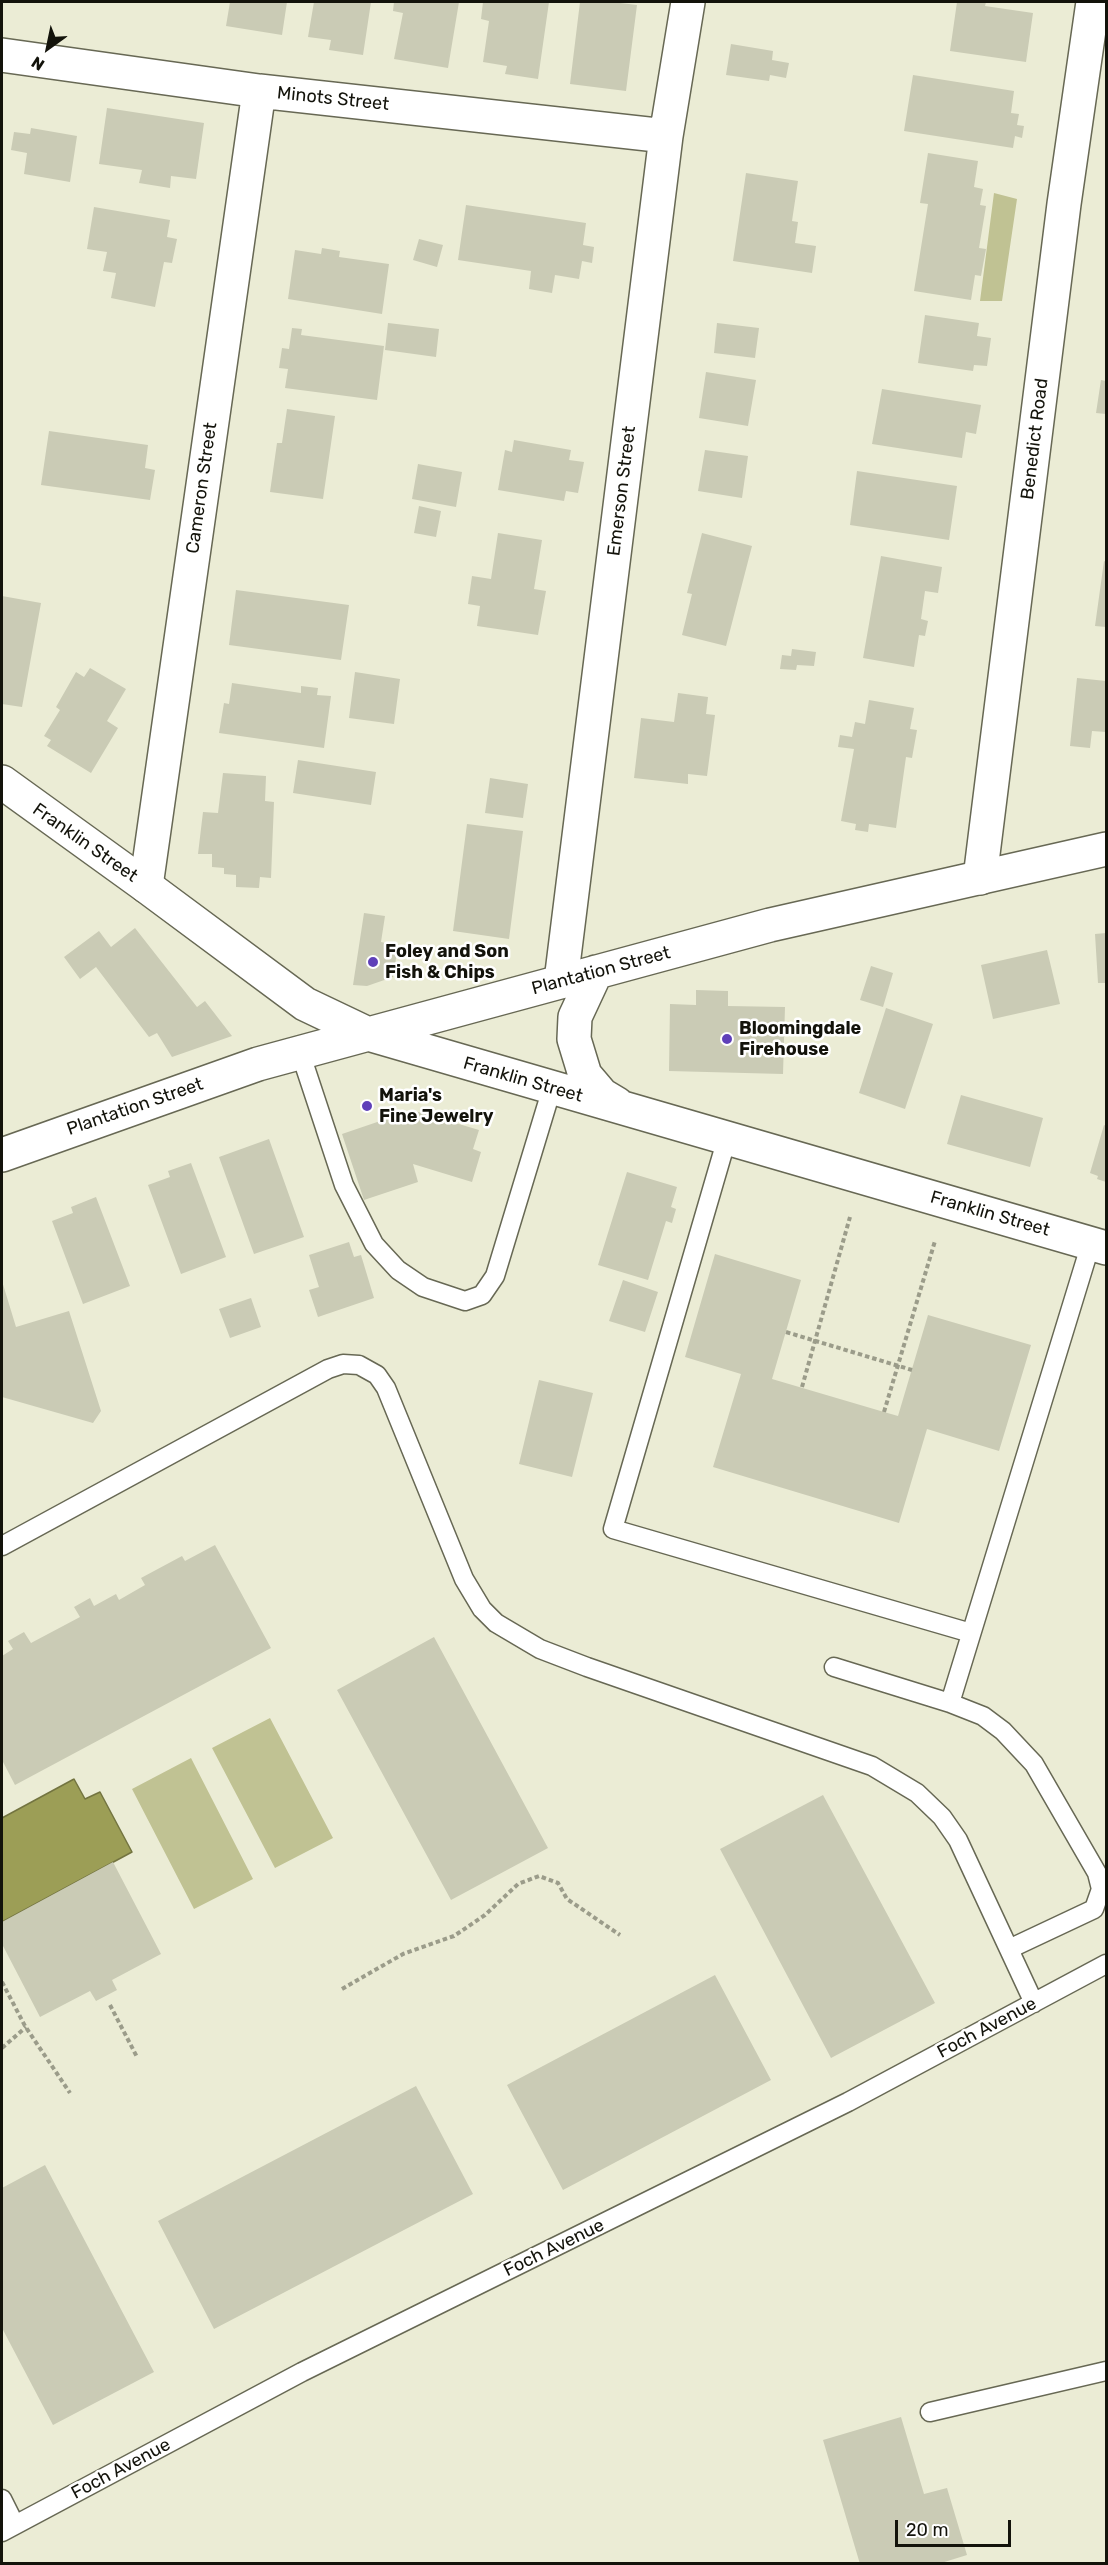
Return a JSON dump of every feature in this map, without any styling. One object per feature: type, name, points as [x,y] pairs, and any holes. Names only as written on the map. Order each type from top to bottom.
[{"type":"street","name":"Emerson Street","points":[[561,981],[666,136],[688,2]]},
{"type":"street","name":"Benedict Road","points":[[980,878],[1064,204],[1093,2]]},
{"type":"street","name":"Minots Street","points":[[2,55],[259,91],[666,136]]},
{"type":"street","name":"Cameron Street","points":[[146,886],[259,91]]},
{"type":"street","name":"Franklin Street","points":[[2,782],[305,1004],[368,1034],[1099,1246]]},
{"type":"street","name":"Plantation Street","points":[[2,1155],[244,1068],[300,1052],[770,925],[1107,849]]},
{"type":"street","points":[[596,972],[575,1017],[574,1039],[585,1075],[602,1095],[627,1110]]},
{"type":"lane","points":[[300,1052],[344,1185],[374,1244],[398,1270],[423,1287],[465,1301],[482,1295],[495,1276],[552,1088]]},
{"type":"lane","points":[[727,1138],[613,1530],[971,1633]]},
{"type":"lane","points":[[950,1703],[1099,1246]]},
{"type":"lane","points":[[2,1546],[328,1369],[343,1364],[359,1365],[376,1375],[386,1388],[464,1579],[482,1609],[496,1623],[540,1649],[884,1772],[926,1800],[950,1827],[1034,2003]]},
{"type":"lane","points":[[834,1667],[950,1703],[990,1721],[1003,1731],[1034,1764],[1097,1873],[1101,1889],[1094,1909],[1009,1949]]},
{"type":"lane","name":"Foch Avenue","points":[[8,2528],[302,2372],[848,2102],[1107,1964]]},
{"type":"lane","points":[[930,2412],[1107,2371]]},
{"type":"lane","points":[[2,2499],[8,2528]]},
{"type":"path","points":[[802,1387],[850,1217]]},
{"type":"path","points":[[884,1412],[935,1241]]},
{"type":"path","points":[[786,1332],[912,1370]]},
{"type":"path","points":[[342,1989],[403,1954],[454,1936],[485,1915],[518,1884],[539,1876],[558,1883],[567,1899],[620,1935]]},
{"type":"path","points":[[2,1982],[26,2027],[70,2093]]},
{"type":"path","points":[[110,2005],[137,2057]]},
{"type":"path","points":[[2,2048],[26,2027]]},
{"type":"shaded area","points":[[994,193],[1017,199],[1002,301],[980,301]]},
{"type":"shaded area","points":[[270,1718],[333,1838],[275,1868],[212,1748]]},
{"type":"shaded area","points":[[191,1758],[253,1879],[194,1909],[132,1789]]},
{"type":"shaded area","points":[[74,1779],[85,1799],[100,1792],[132,1852],[2,1922],[2,1818]]},
{"type":"building","points":[[230,2],[287,2],[282,35],[226,26]]},
{"type":"building","points":[[314,2],[371,2],[363,55],[329,50],[331,40],[308,37]]},
{"type":"building","points":[[394,2],[459,2],[448,68],[394,59],[403,13],[393,11]]},
{"type":"building","points":[[483,2],[549,2],[538,79],[505,74],[507,66],[483,62],[489,21],[481,19]]},
{"type":"building","points":[[580,2],[637,5],[626,91],[570,84]]},
{"type":"building","points":[[957,2],[986,2],[985,6],[1033,13],[1026,62],[950,51]]},
{"type":"building","points":[[731,44],[773,51],[772,60],[789,63],[786,78],[770,75],[769,81],[726,75]]},
{"type":"building","points":[[913,75],[1014,91],[1011,113],[1019,114],[1017,125],[1024,126],[1022,138],[1015,136],[1013,148],[904,131]]},
{"type":"building","points":[[107,108],[204,123],[196,179],[171,176],[170,188],[139,183],[142,170],[99,164]]},
{"type":"building","points":[[31,128],[77,136],[70,182],[24,174],[27,153],[11,150],[14,132],[30,134]]},
{"type":"building","points":[[928,153],[978,161],[974,187],[983,189],[980,205],[986,206],[979,248],[986,249],[981,276],[975,275],[971,300],[914,291],[928,204],[920,203]]},
{"type":"building","points":[[746,173],[798,181],[792,221],[798,222],[795,243],[816,246],[812,273],[733,261]]},
{"type":"building","points":[[466,205],[586,223],[583,245],[594,247],[592,263],[582,261],[579,279],[555,275],[552,293],[529,289],[531,271],[458,260]]},
{"type":"building","points":[[94,207],[170,220],[167,237],[177,239],[172,263],[164,262],[155,307],[111,298],[116,273],[103,271],[107,252],[87,249]]},
{"type":"building","points":[[419,239],[443,245],[437,267],[413,260]]},
{"type":"building","points":[[322,248],[340,251],[339,257],[389,264],[382,314],[288,299],[295,250],[321,254]]},
{"type":"building","points":[[925,315],[979,323],[977,336],[991,338],[987,366],[974,365],[973,371],[918,363]]},
{"type":"building","points":[[388,323],[439,329],[436,357],[385,350]]},
{"type":"building","points":[[717,323],[759,328],[755,358],[714,353]]},
{"type":"building","points":[[292,328],[302,329],[301,335],[384,346],[377,400],[285,388],[288,369],[279,368],[282,348],[289,349]]},
{"type":"building","points":[[706,372],[756,380],[748,426],[699,418]]},
{"type":"building","points":[[1101,380],[1106,381],[1106,414],[1096,413]]},
{"type":"building","points":[[882,389],[981,405],[976,434],[966,432],[962,458],[872,444]]},
{"type":"building","points":[[287,409],[335,416],[323,499],[270,492],[277,443],[282,443]]},
{"type":"building","points":[[49,431],[148,445],[145,468],[155,470],[150,500],[41,485]]},
{"type":"building","points":[[514,440],[571,450],[569,460],[584,462],[578,493],[566,491],[564,501],[498,490],[505,450],[512,452]]},
{"type":"building","points":[[705,450],[748,456],[742,498],[698,491]]},
{"type":"building","points":[[418,464],[462,472],[456,507],[412,499]]},
{"type":"building","points":[[857,471],[957,486],[949,540],[850,525]]},
{"type":"building","points":[[419,506],[441,511],[436,537],[414,533]]},
{"type":"building","points":[[498,533],[542,540],[534,589],[546,591],[538,635],[477,626],[480,606],[468,604],[472,576],[491,579]]},
{"type":"building","points":[[702,533],[752,546],[726,646],[682,635],[692,594],[687,593]]},
{"type":"building","points":[[881,556],[942,567],[938,593],[925,591],[921,619],[928,621],[925,636],[919,635],[914,667],[863,658]]},
{"type":"building","points":[[1104,561],[1106,562],[1106,627],[1095,626]]},
{"type":"building","points":[[236,590],[349,605],[341,660],[229,645]]},
{"type":"building","points":[[2,596],[41,603],[22,707],[2,704]]},
{"type":"building","points":[[792,649],[816,652],[814,666],[797,665],[796,670],[780,669],[782,655],[791,656]]},
{"type":"building","points":[[90,668],[126,689],[107,721],[118,728],[91,773],[47,746],[51,740],[44,736],[60,710],[56,707],[76,672],[84,677]]},
{"type":"building","points":[[355,672],[400,679],[394,724],[349,718]]},
{"type":"building","points":[[1077,678],[1106,681],[1106,732],[1092,731],[1090,748],[1070,746]]},
{"type":"building","points":[[232,683],[301,693],[301,686],[318,688],[317,695],[331,696],[324,748],[219,733],[224,703],[229,704]]},
{"type":"building","points":[[678,693],[708,697],[706,714],[715,715],[707,776],[688,774],[688,784],[634,778],[641,718],[674,722]]},
{"type":"building","points":[[869,700],[914,708],[910,729],[917,730],[912,758],[906,757],[896,828],[869,824],[868,832],[855,830],[856,824],[841,821],[854,749],[838,747],[840,735],[852,737],[855,722],[865,724]]},
{"type":"building","points":[[298,760],[376,772],[371,805],[293,793]]},
{"type":"building","points":[[223,773],[266,776],[265,801],[274,802],[271,878],[260,877],[259,888],[236,887],[236,875],[224,874],[224,868],[212,867],[212,854],[198,854],[203,812],[218,813]]},
{"type":"building","points":[[490,778],[528,784],[523,818],[485,813]]},
{"type":"building","points":[[467,824],[523,831],[509,939],[453,931]]},
{"type":"building","points":[[364,913],[385,916],[381,942],[398,946],[393,977],[367,986],[353,985]]},
{"type":"building","points":[[135,928],[197,1007],[205,1001],[232,1036],[172,1057],[157,1033],[149,1037],[96,967],[80,979],[64,957],[99,931],[111,947]]},
{"type":"building","points":[[1106,933],[1106,983],[1098,983],[1095,934]]},
{"type":"building","points":[[1047,950],[1060,1004],[993,1019],[981,965]]},
{"type":"building","points":[[871,966],[893,973],[883,1007],[860,1000]]},
{"type":"building","name":"Bloomingdale Firehouse","points":[[696,990],[728,991],[728,1006],[785,1007],[783,1074],[669,1071],[670,1004],[696,1005]]},
{"type":"building","points":[[886,1008],[933,1024],[905,1109],[859,1093]]},
{"type":"building","points":[[961,1095],[1043,1118],[1030,1167],[947,1144]]},
{"type":"building","points":[[415,1111],[479,1130],[473,1149],[481,1152],[472,1182],[413,1164],[418,1182],[364,1200],[342,1134],[389,1118],[407,1122]]},
{"type":"building","points":[[1104,1125],[1106,1126],[1106,1182],[1090,1173]]},
{"type":"building","points":[[269,1139],[304,1237],[254,1254],[219,1157]]},
{"type":"building","points":[[191,1163],[226,1257],[181,1274],[148,1185],[170,1177],[168,1171]]},
{"type":"building","points":[[627,1172],[677,1187],[671,1207],[676,1209],[672,1223],[666,1221],[648,1280],[598,1265]]},
{"type":"building","points":[[96,1197],[130,1286],[83,1304],[52,1221],[73,1213],[71,1207]]},
{"type":"building","points":[[349,1242],[354,1257],[361,1255],[374,1298],[318,1317],[309,1290],[319,1287],[309,1255]]},
{"type":"building","points":[[715,1254],[801,1280],[772,1379],[884,1412],[898,1416],[928,1315],[1031,1345],[999,1451],[927,1429],[899,1523],[713,1467],[741,1374],[685,1357]]},
{"type":"building","points":[[623,1280],[658,1292],[645,1332],[609,1321]]},
{"type":"building","points":[[2,1281],[16,1327],[69,1311],[101,1411],[93,1423],[2,1397]]},
{"type":"building","points":[[251,1298],[261,1327],[230,1338],[219,1309]]},
{"type":"building","points":[[539,1380],[593,1393],[572,1477],[519,1464]]},
{"type":"building","points":[[215,1545],[271,1648],[15,1785],[2,1760],[2,1656],[13,1649],[8,1641],[24,1632],[31,1643],[80,1617],[74,1607],[90,1598],[94,1606],[116,1594],[119,1600],[145,1585],[141,1578],[182,1556],[185,1561]]},
{"type":"building","points":[[434,1637],[548,1848],[451,1900],[337,1690]]},
{"type":"building","points":[[823,1795],[935,2003],[831,2058],[720,1849]]},
{"type":"building","points":[[113,1862],[161,1954],[112,1980],[117,1990],[96,2001],[90,1991],[40,2017],[2,1944],[2,1922]]},
{"type":"building","points":[[715,1975],[771,2080],[563,2190],[507,2085]]},
{"type":"building","points":[[416,2086],[473,2194],[214,2329],[158,2221]]},
{"type":"building","points":[[45,2165],[154,2372],[53,2425],[2,2328],[2,2188]]},
{"type":"building","points":[[901,2417],[924,2494],[947,2488],[967,2555],[938,2564],[860,2564],[823,2440]]},
{"type":"place","name":"Foley and Son Fish & Chips","points":[[373,962]]},
{"type":"place","name":"Bloomingdale Firehouse","points":[[727,1039]]},
{"type":"place","name":"Maria's Fine Jewelry","points":[[367,1106]]}]
